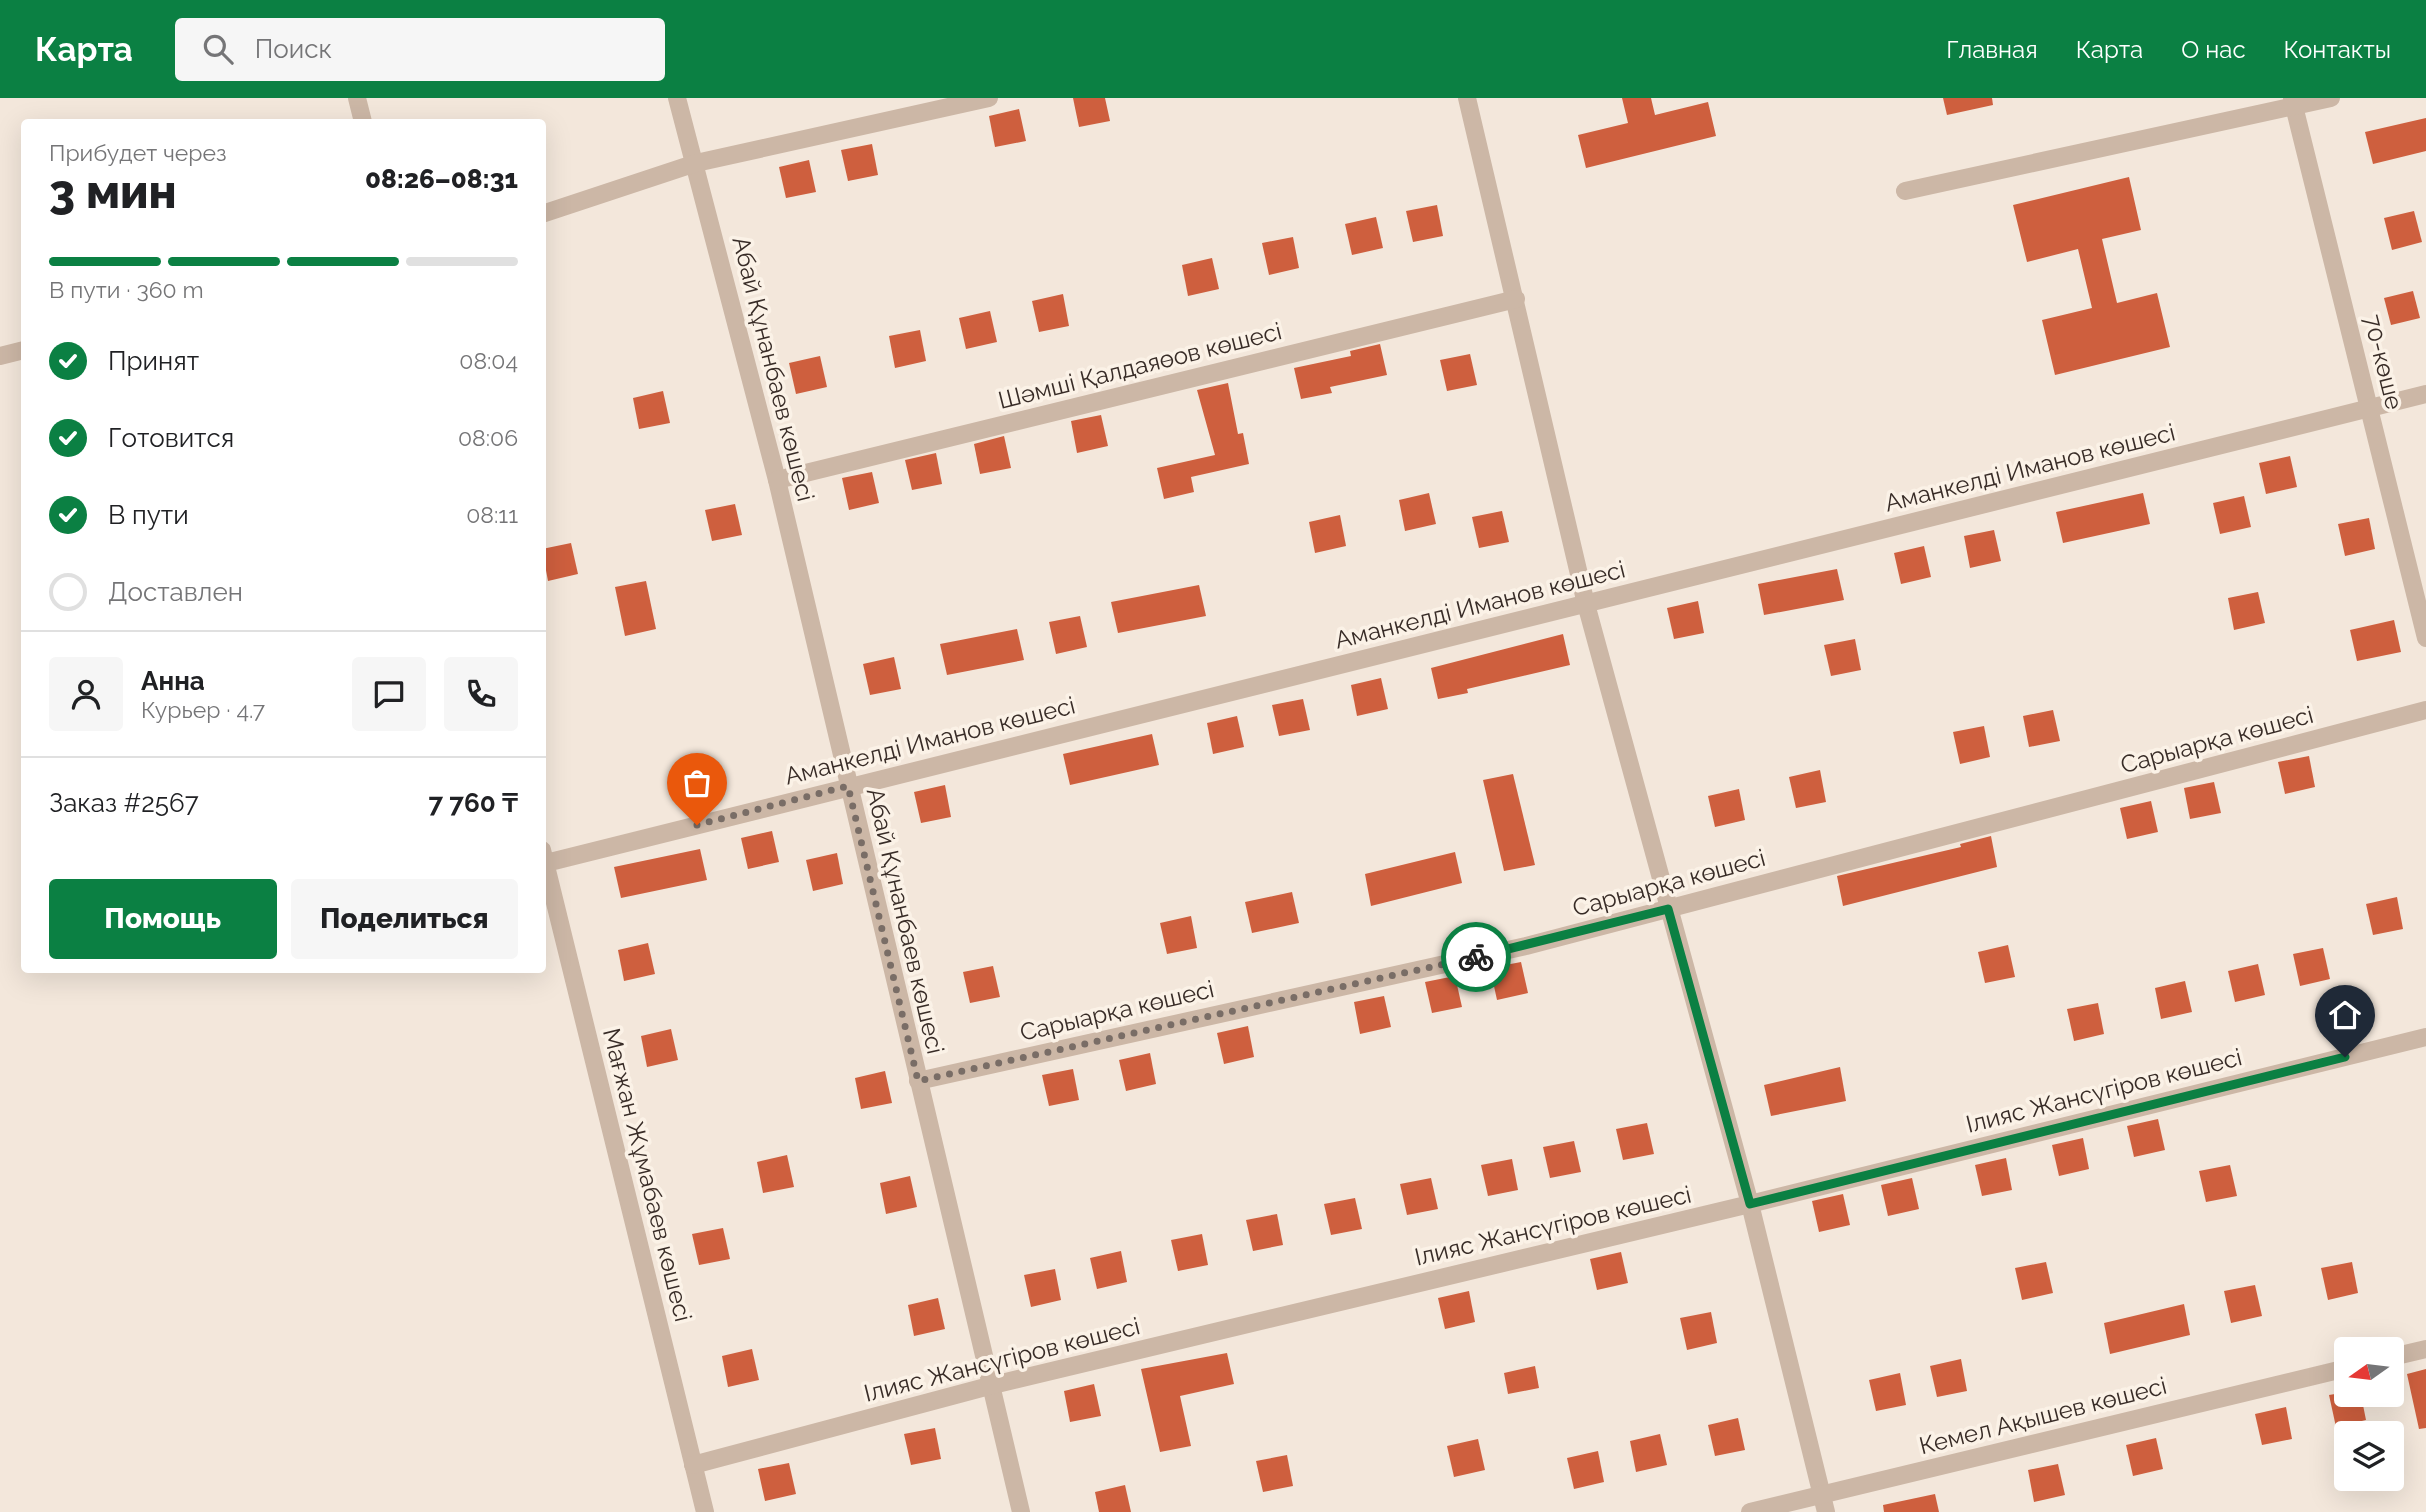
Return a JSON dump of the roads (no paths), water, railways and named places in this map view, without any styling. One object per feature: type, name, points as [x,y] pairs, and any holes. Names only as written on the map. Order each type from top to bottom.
[{"type":"street","points":[[357,98],[362,119]]},
{"type":"street","name":"Абай Құнанбаев көшесі","points":[[677,98],[776,480],[1021,1512]]},
{"type":"street","points":[[546,213],[696,163],[989,98]]},
{"type":"street","points":[[1467,98],[1586,604],[1750,1204],[1826,1512]]},
{"type":"street","points":[[1905,191],[2293,103],[2332,98]]},
{"type":"street","name":"70-көше","points":[[2293,103],[2426,638]]},
{"type":"street","name":"Шәмші Қалдаяөов көшесі","points":[[776,480],[1516,299]]},
{"type":"street","points":[[0,356],[21,351]]},
{"type":"street","name":"Аманкелді Иманов көшесі","points":[[546,856],[848,786],[2426,394]]},
{"type":"street","name":"Сарыарқа көшесі","points":[[918,1081],[1526,946],[2426,710]]},
{"type":"street","name":"Мағжан Жұмабаев көшесі","points":[[546,864],[705,1512]]},
{"type":"street","name":"Ілияс Жансүгіров көшесі","points":[[693,1465],[993,1385],[1750,1204],[2426,1037]]},
{"type":"street","points":[[2404,1354],[2426,1349]]},
{"type":"street","name":"Кемел Ақышев көшесі","points":[[1750,1512],[2334,1371]]}]
